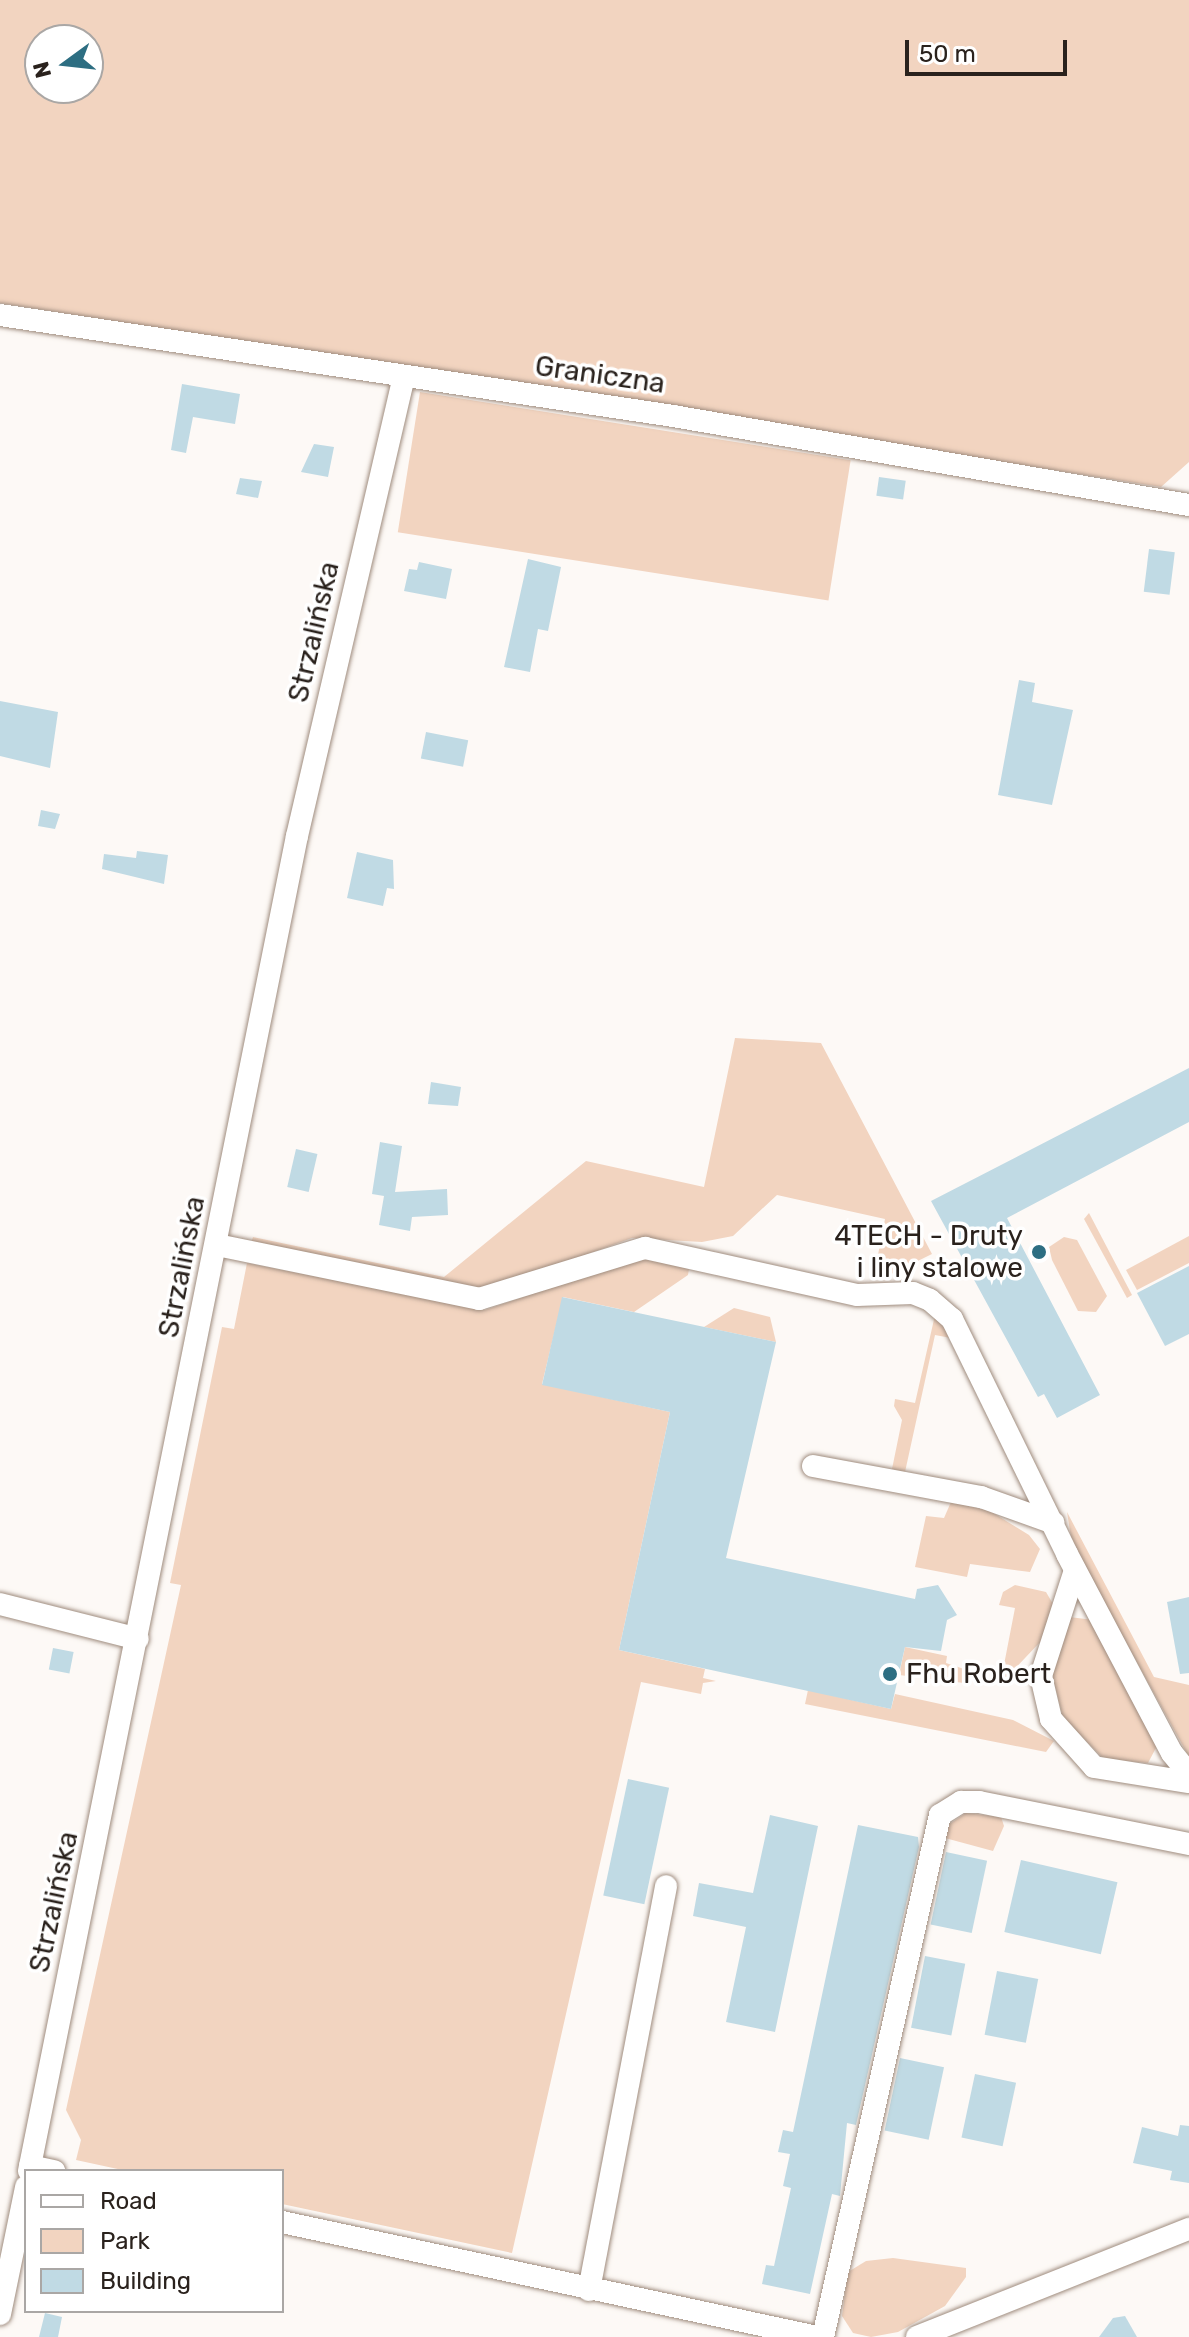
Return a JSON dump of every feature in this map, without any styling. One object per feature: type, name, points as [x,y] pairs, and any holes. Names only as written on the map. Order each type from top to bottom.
[{"type":"street","name":"Graniczna","points":[[0,315],[673,416],[1189,505]]},
{"type":"street","name":"Strzalińska","points":[[30,2169],[297,836],[404,378]]},
{"type":"street","points":[[217,1245],[479,1299],[645,1248],[857,1295],[913,1293],[952,1319],[1075,1570],[1172,1753],[1189,1774]]},
{"type":"street","points":[[813,1466],[981,1497],[1054,1523]]},
{"type":"street","points":[[1075,1570],[1041,1676],[1051,1719],[1094,1767],[1189,1782]]},
{"type":"street","points":[[0,1604],[138,1639]]},
{"type":"street","points":[[284,2222],[820,2337],[940,1815],[961,1802],[979,1802],[1189,1844]]},
{"type":"street","points":[[589,2290],[666,1886]]},
{"type":"street","name":"Strzalińska","points":[[0,2314],[24,2199]]},
{"type":"street","points":[[917,2337],[1189,2229]]},
{"type":"green space","points":[[0,0],[1189,0],[1189,462],[1161,487],[0,303]]},
{"type":"green space","points":[[420,392],[851,460],[828,600],[398,532]]},
{"type":"green space","points":[[735,1038],[821,1043],[932,1254],[879,1280],[875,1270],[885,1219],[777,1195],[733,1236],[702,1242],[632,1238],[488,1290],[251,1243],[253,1237],[444,1277],[586,1161],[704,1187]]},
{"type":"green space","points":[[1089,1213],[1132,1295],[1127,1298],[1084,1219]]},
{"type":"green space","points":[[1189,1236],[1189,1263],[1137,1290],[1126,1270]]},
{"type":"green space","points":[[1064,1237],[1077,1240],[1107,1296],[1096,1312],[1078,1311],[1052,1260],[1049,1247]]},
{"type":"green space","points":[[643,1256],[689,1269],[688,1275],[634,1312],[563,1297],[542,1384],[670,1412],[619,1650],[705,1669],[703,1678],[716,1681],[703,1683],[701,1694],[641,1682],[512,2253],[284,2204],[284,2169],[118,2169],[76,2160],[81,2140],[66,2110],[181,1585],[170,1583],[222,1327],[234,1329],[247,1263],[485,1310]]},
{"type":"green space","points":[[734,1308],[770,1317],[776,1342],[704,1327]]},
{"type":"green space","points":[[935,1315],[951,1338],[935,1335],[905,1472],[892,1469],[902,1420],[894,1406],[895,1399],[915,1403]]},
{"type":"green space","points":[[951,1502],[990,1511],[1029,1535],[1040,1549],[1030,1572],[970,1564],[967,1577],[915,1567],[926,1516],[944,1518]]},
{"type":"green space","points":[[1067,1512],[1154,1677],[1189,1685],[1189,1757],[1072,1544]]},
{"type":"green space","points":[[1015,1585],[1046,1592],[1053,1604],[1044,1638],[1006,1678],[1002,1675],[1015,1608],[999,1605],[1003,1592]]},
{"type":"green space","points":[[1069,1617],[1094,1620],[1158,1744],[1148,1763],[1104,1759],[1063,1718],[1052,1674]]},
{"type":"green space","points":[[905,1647],[947,1656],[946,1663],[967,1670],[964,1683],[899,1675]]},
{"type":"green space","points":[[808,1690],[891,1709],[895,1694],[1013,1720],[1054,1741],[1046,1752],[805,1704]]},
{"type":"green space","points":[[966,1813],[1001,1817],[1004,1826],[993,1851],[945,1838],[948,1825]]},
{"type":"green space","points":[[893,2258],[966,2268],[966,2277],[945,2306],[898,2332],[871,2337],[853,2333],[842,2316],[848,2272],[866,2261]]},
{"type":"building","points":[[182,384],[240,394],[235,424],[193,417],[186,453],[171,450]]},
{"type":"building","points":[[314,444],[334,447],[328,477],[301,472]]},
{"type":"building","points":[[879,477],[906,481],[903,500],[876,496]]},
{"type":"building","points":[[240,478],[262,481],[258,498],[236,494]]},
{"type":"building","points":[[1149,549],[1175,552],[1170,595],[1144,592]]},
{"type":"building","points":[[528,559],[561,567],[548,631],[538,629],[530,672],[504,667]]},
{"type":"building","points":[[419,562],[452,569],[446,599],[404,591],[409,569],[417,570]]},
{"type":"building","points":[[1019,680],[1035,683],[1032,702],[1073,710],[1052,805],[998,795]]},
{"type":"building","points":[[0,701],[58,712],[50,768],[0,756]]},
{"type":"building","points":[[426,732],[468,740],[463,767],[421,759]]},
{"type":"building","points":[[41,810],[60,814],[55,829],[38,826]]},
{"type":"building","points":[[137,851],[168,855],[164,884],[102,869],[104,854],[136,858]]},
{"type":"building","points":[[357,852],[393,860],[394,889],[387,888],[383,906],[347,898]]},
{"type":"building","points":[[1189,1068],[1189,1122],[1007,1218],[1100,1395],[1057,1418],[1044,1394],[1038,1397],[931,1201]]},
{"type":"building","points":[[431,1082],[461,1087],[458,1106],[428,1104]]},
{"type":"building","points":[[380,1142],[402,1146],[395,1192],[447,1189],[448,1215],[412,1217],[410,1231],[379,1225],[384,1196],[372,1194]]},
{"type":"building","points":[[296,1149],[317,1154],[309,1192],[287,1187]]},
{"type":"building","points":[[1189,1266],[1189,1334],[1165,1346],[1137,1293]]},
{"type":"building","points":[[562,1297],[776,1342],[726,1558],[915,1599],[917,1589],[938,1585],[957,1615],[947,1620],[941,1651],[905,1647],[891,1709],[619,1650],[670,1412],[542,1385]]},
{"type":"building","points":[[1189,1597],[1189,1673],[1180,1674],[1167,1602]]},
{"type":"building","points":[[53,1648],[74,1652],[69,1674],[49,1670]]},
{"type":"building","points":[[628,1779],[669,1788],[644,1904],[603,1895]]},
{"type":"building","points":[[770,1815],[818,1826],[775,2032],[726,2022],[746,1927],[693,1916],[699,1883],[753,1893]]},
{"type":"building","points":[[858,1825],[918,1837],[919,1847],[856,2125],[847,2123],[840,2196],[832,2194],[810,2294],[762,2284],[766,2265],[774,2266],[791,2188],[783,2186],[790,2154],[778,2152],[783,2130],[793,2132]]},
{"type":"building","points":[[946,1852],[987,1861],[972,1933],[931,1924]]},
{"type":"building","points":[[1021,1860],[1117,1882],[1101,1954],[1004,1932]]},
{"type":"building","points":[[925,1956],[965,1964],[951,2035],[911,2028]]},
{"type":"building","points":[[997,1971],[1038,1979],[1026,2043],[985,2035]]},
{"type":"building","points":[[900,2058],[944,2067],[929,2140],[885,2130]]},
{"type":"building","points":[[975,2074],[1016,2083],[1003,2146],[961,2138]]},
{"type":"building","points":[[1180,2125],[1189,2126],[1189,2183],[1170,2180],[1172,2171],[1133,2163],[1142,2127],[1178,2136]]},
{"type":"building","points":[[45,2313],[62,2317],[58,2337],[39,2337]]},
{"type":"building","points":[[1125,2316],[1137,2337],[1099,2337],[1113,2318]]},
{"type":"place","name":"4TECH - Druty i liny stalowe","points":[[1039,1252]]},
{"type":"place","name":"Fhu Robert","points":[[890,1674]]}]
